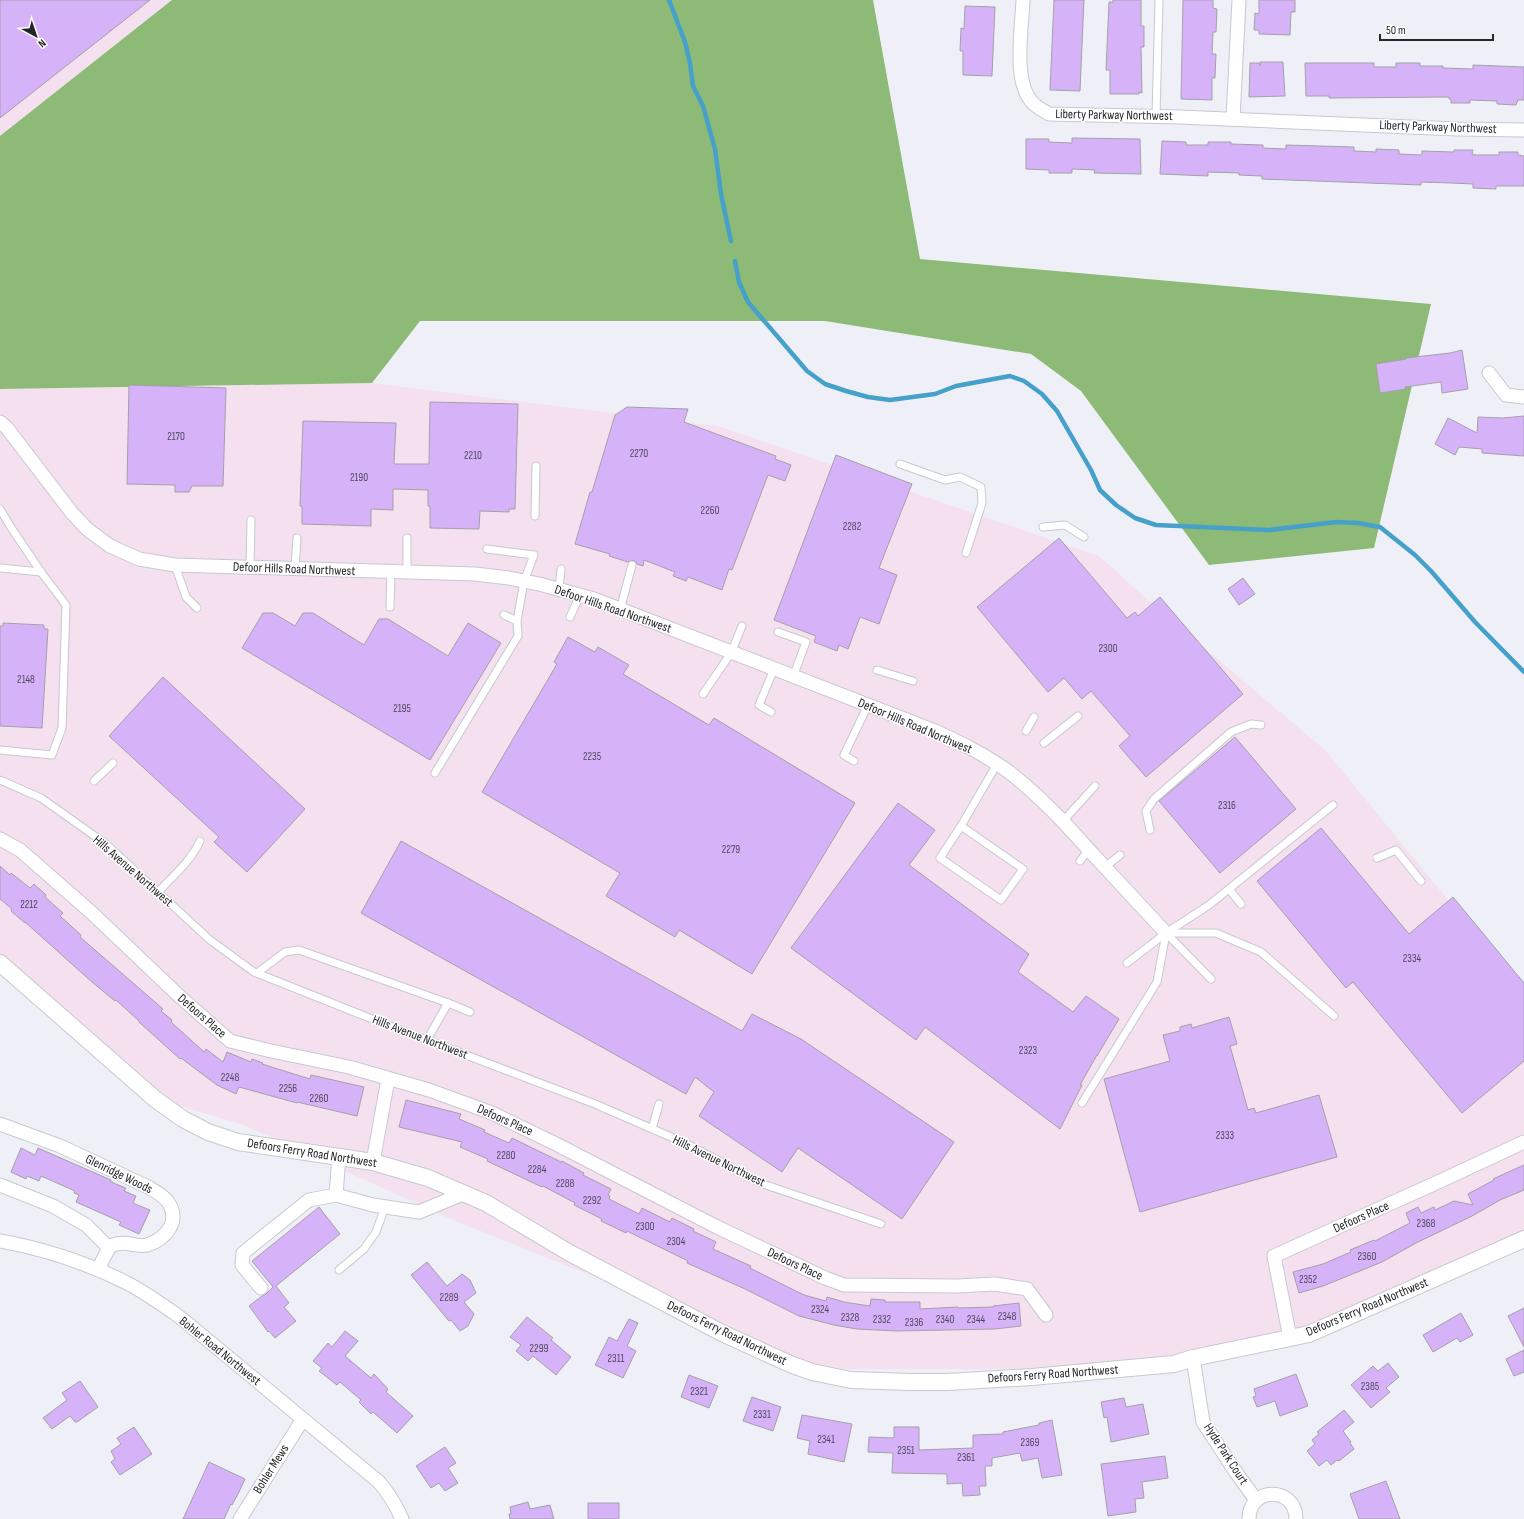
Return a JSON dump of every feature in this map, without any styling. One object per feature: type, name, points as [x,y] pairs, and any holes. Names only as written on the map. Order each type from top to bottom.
[{"type":"street","name":"Liberty Parkway Northwest","points":[[1023,0],[1020,68],[1024,90],[1033,104],[1049,114],[1156,116],[1457,129],[1524,130]]},
{"type":"street","points":[[1233,119],[1239,0]]},
{"type":"street","points":[[1489,373],[1506,395],[1524,397]]},
{"type":"street","name":"Defoor Hills Road Northwest","points":[[0,422],[7,428],[72,513],[87,529],[110,546],[139,559],[174,565],[475,574],[524,581],[559,589],[620,610],[868,705],[962,743],[996,764],[1033,791],[1166,933]]},
{"type":"street","name":"Defoors Place","points":[[0,839],[20,850],[92,913],[177,994],[230,1041],[349,1067],[429,1090],[492,1113],[718,1227],[825,1278],[844,1285],[958,1286],[995,1284],[1027,1289],[1046,1315]]},
{"type":"street","name":"Defoors Ferry Road Northwest","points":[[0,964],[155,1099],[184,1119],[208,1132],[238,1142],[373,1162],[428,1178],[486,1203],[568,1252],[722,1333],[790,1364],[812,1372],[851,1380],[947,1382],[1032,1377],[1174,1364],[1193,1358],[1309,1334],[1524,1239]]},
{"type":"street","points":[[373,1162],[388,1079]]},
{"type":"street","name":"Glenridge Woods","points":[[0,1124],[60,1146],[148,1187],[162,1195],[168,1202],[173,1214],[173,1223],[168,1232],[160,1239],[146,1246],[124,1242],[117,1243],[109,1248]]},
{"type":"street","name":"Defoors Place","points":[[1290,1338],[1274,1256],[1524,1142]]},
{"type":"street","points":[[336,1195],[339,1156]]},
{"type":"street","points":[[0,1185],[53,1206],[79,1221],[97,1234],[109,1248],[98,1269]]},
{"type":"street","points":[[261,1288],[242,1265],[243,1253],[309,1200],[336,1195],[373,1205],[420,1212],[465,1193]]},
{"type":"street","name":"Bohler Road Northwest","points":[[0,1241],[60,1256],[98,1269],[128,1283],[154,1299],[175,1314],[379,1482],[396,1504],[402,1519]]},
{"type":"street","name":"Hyde Park Court","points":[[1193,1358],[1203,1422],[1256,1500],[1266,1494],[1282,1496],[1291,1503],[1296,1513],[1296,1519]]},
{"type":"street","name":"Bohler Mews","points":[[240,1519],[303,1419]]},
{"type":"street","points":[[1249,1519],[1249,1512],[1256,1500]]},
{"type":"lane","points":[[1156,116],[1159,0]]},
{"type":"lane","points":[[900,464],[945,480],[960,477],[981,487],[982,503],[966,553]]},
{"type":"lane","points":[[535,516],[536,466]]},
{"type":"lane","points":[[0,509],[41,572],[66,605],[62,728],[52,755],[0,750]]},
{"type":"lane","points":[[250,568],[252,520]]},
{"type":"lane","points":[[1043,527],[1066,525],[1084,537]]},
{"type":"lane","points":[[295,569],[297,538]]},
{"type":"lane","points":[[407,538],[407,572]]},
{"type":"lane","points":[[435,773],[518,636],[517,621],[524,581],[534,554],[487,549]]},
{"type":"lane","points":[[174,565],[186,597],[197,608]]},
{"type":"lane","points":[[620,610],[632,565]]},
{"type":"lane","points":[[0,568],[41,572]]},
{"type":"lane","points":[[559,589],[561,569]]},
{"type":"lane","points":[[390,607],[391,572]]},
{"type":"lane","points":[[570,617],[580,596]]},
{"type":"lane","points":[[504,615],[517,621]]},
{"type":"lane","points":[[703,694],[731,652],[742,626]]},
{"type":"lane","points":[[778,632],[806,642],[794,677]]},
{"type":"lane","points":[[770,712],[759,705],[774,669]]},
{"type":"lane","points":[[877,670],[913,681]]},
{"type":"lane","points":[[854,761],[844,754],[868,705]]},
{"type":"lane","points":[[1044,743],[1078,716]]},
{"type":"lane","points":[[1026,731],[1034,717]]},
{"type":"lane","points":[[1150,830],[1146,811],[1154,799],[1231,732],[1251,724],[1261,725]]},
{"type":"lane","points":[[94,781],[113,763]]},
{"type":"lane","points":[[961,826],[1022,869],[1001,900],[940,858],[961,826],[996,764]]},
{"type":"lane","name":"Hills Avenue Northwest","points":[[0,780],[41,798],[106,844],[210,940],[257,972],[427,1040],[595,1104],[687,1144],[763,1184],[881,1224]]},
{"type":"lane","points":[[1062,821],[1095,786]]},
{"type":"lane","points":[[1127,963],[1166,933],[1209,905],[1334,804]]},
{"type":"lane","points":[[158,892],[184,865],[200,841]]},
{"type":"lane","points":[[1080,861],[1089,850]]},
{"type":"lane","points":[[1377,858],[1396,850],[1422,881]]},
{"type":"lane","points":[[1105,867],[1120,854]]},
{"type":"lane","points":[[1229,889],[1241,904]]},
{"type":"lane","points":[[1166,933],[1211,979]]},
{"type":"lane","points":[[1166,933],[1216,933],[1261,952],[1334,1016]]},
{"type":"lane","points":[[1082,1103],[1157,982],[1166,933]]},
{"type":"lane","points":[[257,972],[285,952],[298,950],[470,1012]]},
{"type":"lane","points":[[427,1040],[448,1003]]},
{"type":"lane","points":[[652,1129],[659,1104]]},
{"type":"lane","points":[[339,1270],[364,1249],[376,1232],[385,1207]]},
{"type":"shaded area","points":[[0,0],[183,0],[0,155]]},
{"type":"shaded area","points":[[372,383],[718,426],[1099,556],[1140,593],[1326,751],[1524,993],[1524,1238],[1408,1296],[1218,1353],[1069,1369],[825,1369],[453,1220],[244,1125],[150,1097],[0,965],[0,389]]},
{"type":"green space","points":[[172,0],[873,0],[920,259],[1431,304],[1374,548],[1209,565],[1081,391],[1031,354],[825,321],[420,321],[372,383],[0,389],[0,136]]},
{"type":"building","points":[[0,0],[150,0],[0,118]]},
{"type":"building","points":[[1054,0],[1084,0],[1080,91],[1050,90]]},
{"type":"building","points":[[1113,0],[1141,0],[1141,26],[1144,26],[1144,47],[1141,47],[1142,93],[1139,92],[1139,94],[1110,94],[1110,70],[1106,70],[1109,2],[1113,2]]},
{"type":"building","points":[[1183,0],[1213,0],[1213,8],[1217,9],[1216,32],[1213,32],[1212,54],[1216,54],[1215,78],[1212,78],[1212,100],[1181,99]]},
{"type":"building","points":[[1259,0],[1295,0],[1295,12],[1291,12],[1290,35],[1259,34],[1259,30],[1254,30],[1255,13],[1259,14]]},
{"type":"building","points":[[965,6],[995,7],[992,76],[963,75],[963,51],[960,51],[961,28],[964,29]]},
{"type":"building","points":[[1260,62],[1283,62],[1285,96],[1249,97],[1250,63],[1259,63],[1260,66]]},
{"type":"building","points":[[1305,63],[1374,63],[1374,67],[1396,67],[1396,63],[1420,63],[1420,66],[1443,66],[1443,68],[1473,69],[1473,65],[1524,67],[1524,100],[1518,100],[1516,105],[1497,104],[1497,101],[1470,100],[1470,103],[1451,103],[1451,99],[1449,99],[1449,97],[1329,98],[1329,96],[1306,96]]},
{"type":"building","points":[[1072,138],[1140,139],[1141,174],[1094,173],[1095,170],[1072,169],[1072,173],[1049,173],[1049,170],[1026,169],[1026,139],[1049,139],[1049,142],[1072,143]]},
{"type":"building","points":[[1162,141],[1186,142],[1186,145],[1208,145],[1208,142],[1231,142],[1231,144],[1263,145],[1263,148],[1286,149],[1286,145],[1354,147],[1354,151],[1376,152],[1376,149],[1399,150],[1399,154],[1422,155],[1422,151],[1454,152],[1454,150],[1473,150],[1472,154],[1475,155],[1499,155],[1499,152],[1518,152],[1518,155],[1524,156],[1524,186],[1496,186],[1496,189],[1473,188],[1473,184],[1451,183],[1421,182],[1421,185],[1262,179],[1262,176],[1239,175],[1239,173],[1208,172],[1208,176],[1160,174]]},
{"type":"building","points":[[1462,350],[1468,389],[1442,393],[1441,382],[1405,387],[1406,389],[1380,393],[1376,364]]},
{"type":"building","points":[[129,385],[226,388],[223,486],[192,486],[189,492],[175,492],[175,485],[127,484]]},
{"type":"building","points":[[430,402],[518,404],[515,509],[509,509],[509,512],[480,511],[479,529],[430,528],[428,490],[393,489],[393,510],[371,509],[371,526],[302,524],[302,506],[300,506],[303,421],[396,423],[394,464],[429,464]]},
{"type":"building","points":[[627,407],[688,409],[684,422],[776,456],[775,459],[791,465],[785,481],[768,475],[732,570],[729,569],[722,590],[688,577],[686,581],[673,576],[675,572],[644,560],[643,566],[637,564],[634,560],[628,562],[609,556],[610,554],[575,544],[615,415]]},
{"type":"building","points":[[1524,416],[1524,456],[1482,453],[1482,449],[1459,447],[1455,455],[1435,444],[1448,418],[1477,433],[1478,417],[1503,418]]},
{"type":"building","points":[[836,455],[912,484],[879,568],[897,575],[879,624],[860,617],[848,649],[839,645],[837,651],[814,642],[816,636],[774,620]]},
{"type":"building","points":[[1059,538],[1127,618],[1135,612],[1138,616],[1160,597],[1243,694],[1146,777],[1119,746],[1130,736],[1091,691],[1082,699],[1064,678],[1048,692],[977,607]]},
{"type":"building","points":[[1243,578],[1255,594],[1239,605],[1228,589]]},
{"type":"building","points":[[263,613],[273,613],[295,626],[303,613],[313,613],[364,645],[379,619],[388,619],[448,656],[468,623],[501,643],[430,760],[242,648]]},
{"type":"building","points":[[3,623],[44,625],[44,629],[48,629],[42,728],[0,726],[0,626],[3,626]]},
{"type":"building","points":[[568,637],[595,652],[598,647],[629,665],[623,674],[709,725],[714,718],[855,803],[752,974],[679,930],[675,937],[606,896],[620,873],[482,792],[557,664],[554,662]]},
{"type":"building","points":[[163,677],[305,809],[247,872],[214,842],[219,837],[109,736]]},
{"type":"building","points":[[1235,737],[1296,809],[1220,873],[1159,801]]},
{"type":"building","points":[[898,803],[935,830],[909,865],[1029,954],[1018,972],[1073,1012],[1086,996],[1119,1019],[1080,1085],[1082,1085],[1060,1129],[925,1027],[916,1040],[791,948]]},
{"type":"building","points":[[1321,828],[1409,934],[1453,897],[1524,983],[1524,1061],[1462,1113],[1353,982],[1346,988],[1257,881]]},
{"type":"building","points":[[401,841],[742,1031],[752,1014],[801,1039],[954,1142],[902,1219],[798,1148],[782,1172],[699,1116],[714,1092],[695,1077],[686,1094],[361,913]]},
{"type":"building","points":[[0,866],[10,875],[11,873],[30,888],[34,884],[46,895],[45,897],[63,913],[60,916],[81,935],[80,937],[163,1009],[161,1011],[172,1020],[171,1022],[204,1052],[206,1049],[223,1062],[227,1052],[251,1062],[252,1059],[263,1063],[262,1064],[310,1079],[311,1075],[364,1087],[357,1116],[297,1103],[239,1087],[236,1094],[217,1085],[181,1058],[180,1059],[116,1000],[115,1001],[92,982],[11,911],[12,909],[0,899]]},
{"type":"building","points":[[1229,1017],[1237,1044],[1230,1046],[1248,1110],[1254,1108],[1256,1113],[1319,1095],[1337,1157],[1140,1212],[1104,1079],[1170,1061],[1163,1035],[1180,1031],[1180,1027],[1191,1024],[1192,1028]]},
{"type":"building","points":[[406,1100],[461,1114],[459,1119],[485,1130],[484,1132],[509,1143],[512,1138],[561,1162],[562,1161],[584,1173],[583,1175],[611,1189],[608,1195],[610,1196],[609,1199],[639,1214],[642,1208],[670,1222],[672,1218],[694,1229],[693,1231],[716,1242],[713,1249],[751,1266],[750,1268],[804,1295],[826,1301],[827,1297],[844,1302],[870,1306],[871,1299],[885,1300],[885,1302],[920,1302],[920,1309],[993,1307],[1019,1303],[1021,1326],[995,1329],[896,1331],[857,1329],[799,1316],[745,1289],[687,1263],[688,1261],[627,1231],[626,1233],[601,1221],[602,1219],[574,1205],[575,1203],[543,1186],[542,1187],[487,1161],[488,1159],[460,1147],[462,1142],[399,1127]]},
{"type":"building","points":[[21,1148],[35,1155],[38,1148],[126,1188],[124,1191],[136,1196],[133,1203],[150,1210],[139,1234],[119,1225],[121,1222],[76,1202],[79,1195],[74,1193],[75,1191],[41,1176],[39,1181],[27,1176],[26,1179],[11,1172]]},
{"type":"building","points":[[1524,1165],[1524,1190],[1500,1200],[1382,1262],[1323,1286],[1299,1293],[1293,1272],[1323,1264],[1351,1252],[1350,1250],[1374,1240],[1375,1241],[1410,1223],[1406,1213],[1418,1207],[1421,1213],[1434,1207],[1435,1210],[1454,1201],[1473,1205],[1468,1194],[1494,1180],[1493,1179]]},
{"type":"building","points":[[319,1207],[340,1234],[276,1286],[289,1303],[284,1307],[296,1321],[275,1338],[269,1331],[268,1332],[249,1306],[273,1287],[252,1261]]},
{"type":"building","points":[[427,1262],[447,1286],[462,1274],[470,1280],[476,1293],[464,1302],[474,1314],[468,1326],[460,1331],[451,1320],[449,1321],[411,1275]]},
{"type":"building","points":[[1524,1308],[1524,1347],[1508,1316]]},
{"type":"building","points":[[1461,1313],[1473,1335],[1460,1342],[1457,1338],[1433,1352],[1423,1335]]},
{"type":"building","points":[[527,1317],[553,1338],[551,1340],[571,1357],[556,1375],[533,1356],[528,1361],[516,1351],[521,1345],[510,1337]]},
{"type":"building","points":[[629,1319],[638,1323],[627,1346],[636,1351],[623,1378],[595,1365],[609,1337],[617,1341]]},
{"type":"building","points":[[345,1331],[358,1341],[345,1356],[371,1378],[374,1374],[388,1389],[386,1392],[413,1416],[397,1433],[373,1412],[371,1414],[359,1402],[361,1400],[340,1382],[337,1385],[319,1371],[322,1368],[313,1361],[328,1343],[332,1347]]},
{"type":"building","points":[[1524,1350],[1524,1372],[1514,1376],[1506,1359]]},
{"type":"building","points":[[1388,1363],[1399,1377],[1386,1388],[1390,1392],[1371,1408],[1351,1385],[1373,1366],[1378,1371]]},
{"type":"building","points":[[1296,1374],[1308,1406],[1280,1416],[1275,1401],[1257,1407],[1253,1397],[1256,1396],[1254,1389]]},
{"type":"building","points":[[689,1375],[718,1386],[709,1408],[681,1397]]},
{"type":"building","points":[[80,1381],[98,1407],[77,1422],[75,1422],[70,1416],[52,1429],[43,1418],[67,1400],[62,1393]]},
{"type":"building","points":[[752,1397],[781,1407],[773,1431],[743,1421]]},
{"type":"building","points":[[1124,1398],[1126,1407],[1143,1404],[1149,1434],[1111,1442],[1107,1417],[1104,1418],[1101,1402]]},
{"type":"building","points":[[1344,1410],[1354,1422],[1343,1431],[1354,1449],[1339,1461],[1337,1460],[1331,1465],[1327,1460],[1319,1466],[1307,1451],[1315,1444],[1312,1440],[1319,1434],[1317,1432]]},
{"type":"building","points":[[802,1415],[852,1424],[844,1462],[808,1454],[810,1441],[797,1438]]},
{"type":"building","points":[[1052,1420],[1062,1475],[1042,1478],[1038,1458],[1022,1461],[1020,1453],[992,1458],[992,1466],[985,1466],[986,1486],[979,1486],[980,1495],[963,1496],[962,1483],[947,1484],[947,1474],[892,1473],[893,1453],[868,1452],[869,1437],[894,1438],[894,1427],[919,1427],[919,1450],[973,1448],[973,1435],[1003,1434],[1003,1432],[1039,1425],[1039,1423]]},
{"type":"building","points":[[134,1427],[152,1454],[120,1475],[111,1462],[115,1459],[111,1451],[121,1444],[117,1438]]},
{"type":"building","points":[[445,1447],[456,1463],[448,1468],[458,1483],[445,1491],[439,1483],[431,1488],[416,1466]]},
{"type":"building","points":[[1165,1456],[1168,1478],[1142,1482],[1144,1498],[1135,1499],[1136,1512],[1108,1516],[1101,1464]]},
{"type":"building","points":[[209,1462],[245,1479],[224,1519],[183,1519]]},
{"type":"building","points":[[1386,1481],[1400,1519],[1359,1519],[1350,1494]]},
{"type":"building","points":[[528,1502],[530,1509],[550,1505],[554,1519],[510,1519],[510,1507]]},
{"type":"building","points":[[588,1503],[619,1503],[619,1519],[588,1519]]},
{"type":"waterway","points":[[669,0],[685,42],[693,86],[703,106],[715,149],[721,194],[731,241]]},
{"type":"waterway","points":[[735,261],[739,282],[748,302],[807,371],[825,384],[868,397],[890,400],[935,394],[956,386],[1010,376],[1024,381],[1042,394],[1057,411],[1091,470],[1100,490],[1116,505],[1135,518],[1156,525],[1269,530],[1336,522],[1358,523],[1380,527],[1415,555],[1431,571],[1475,622],[1524,672]]}]
